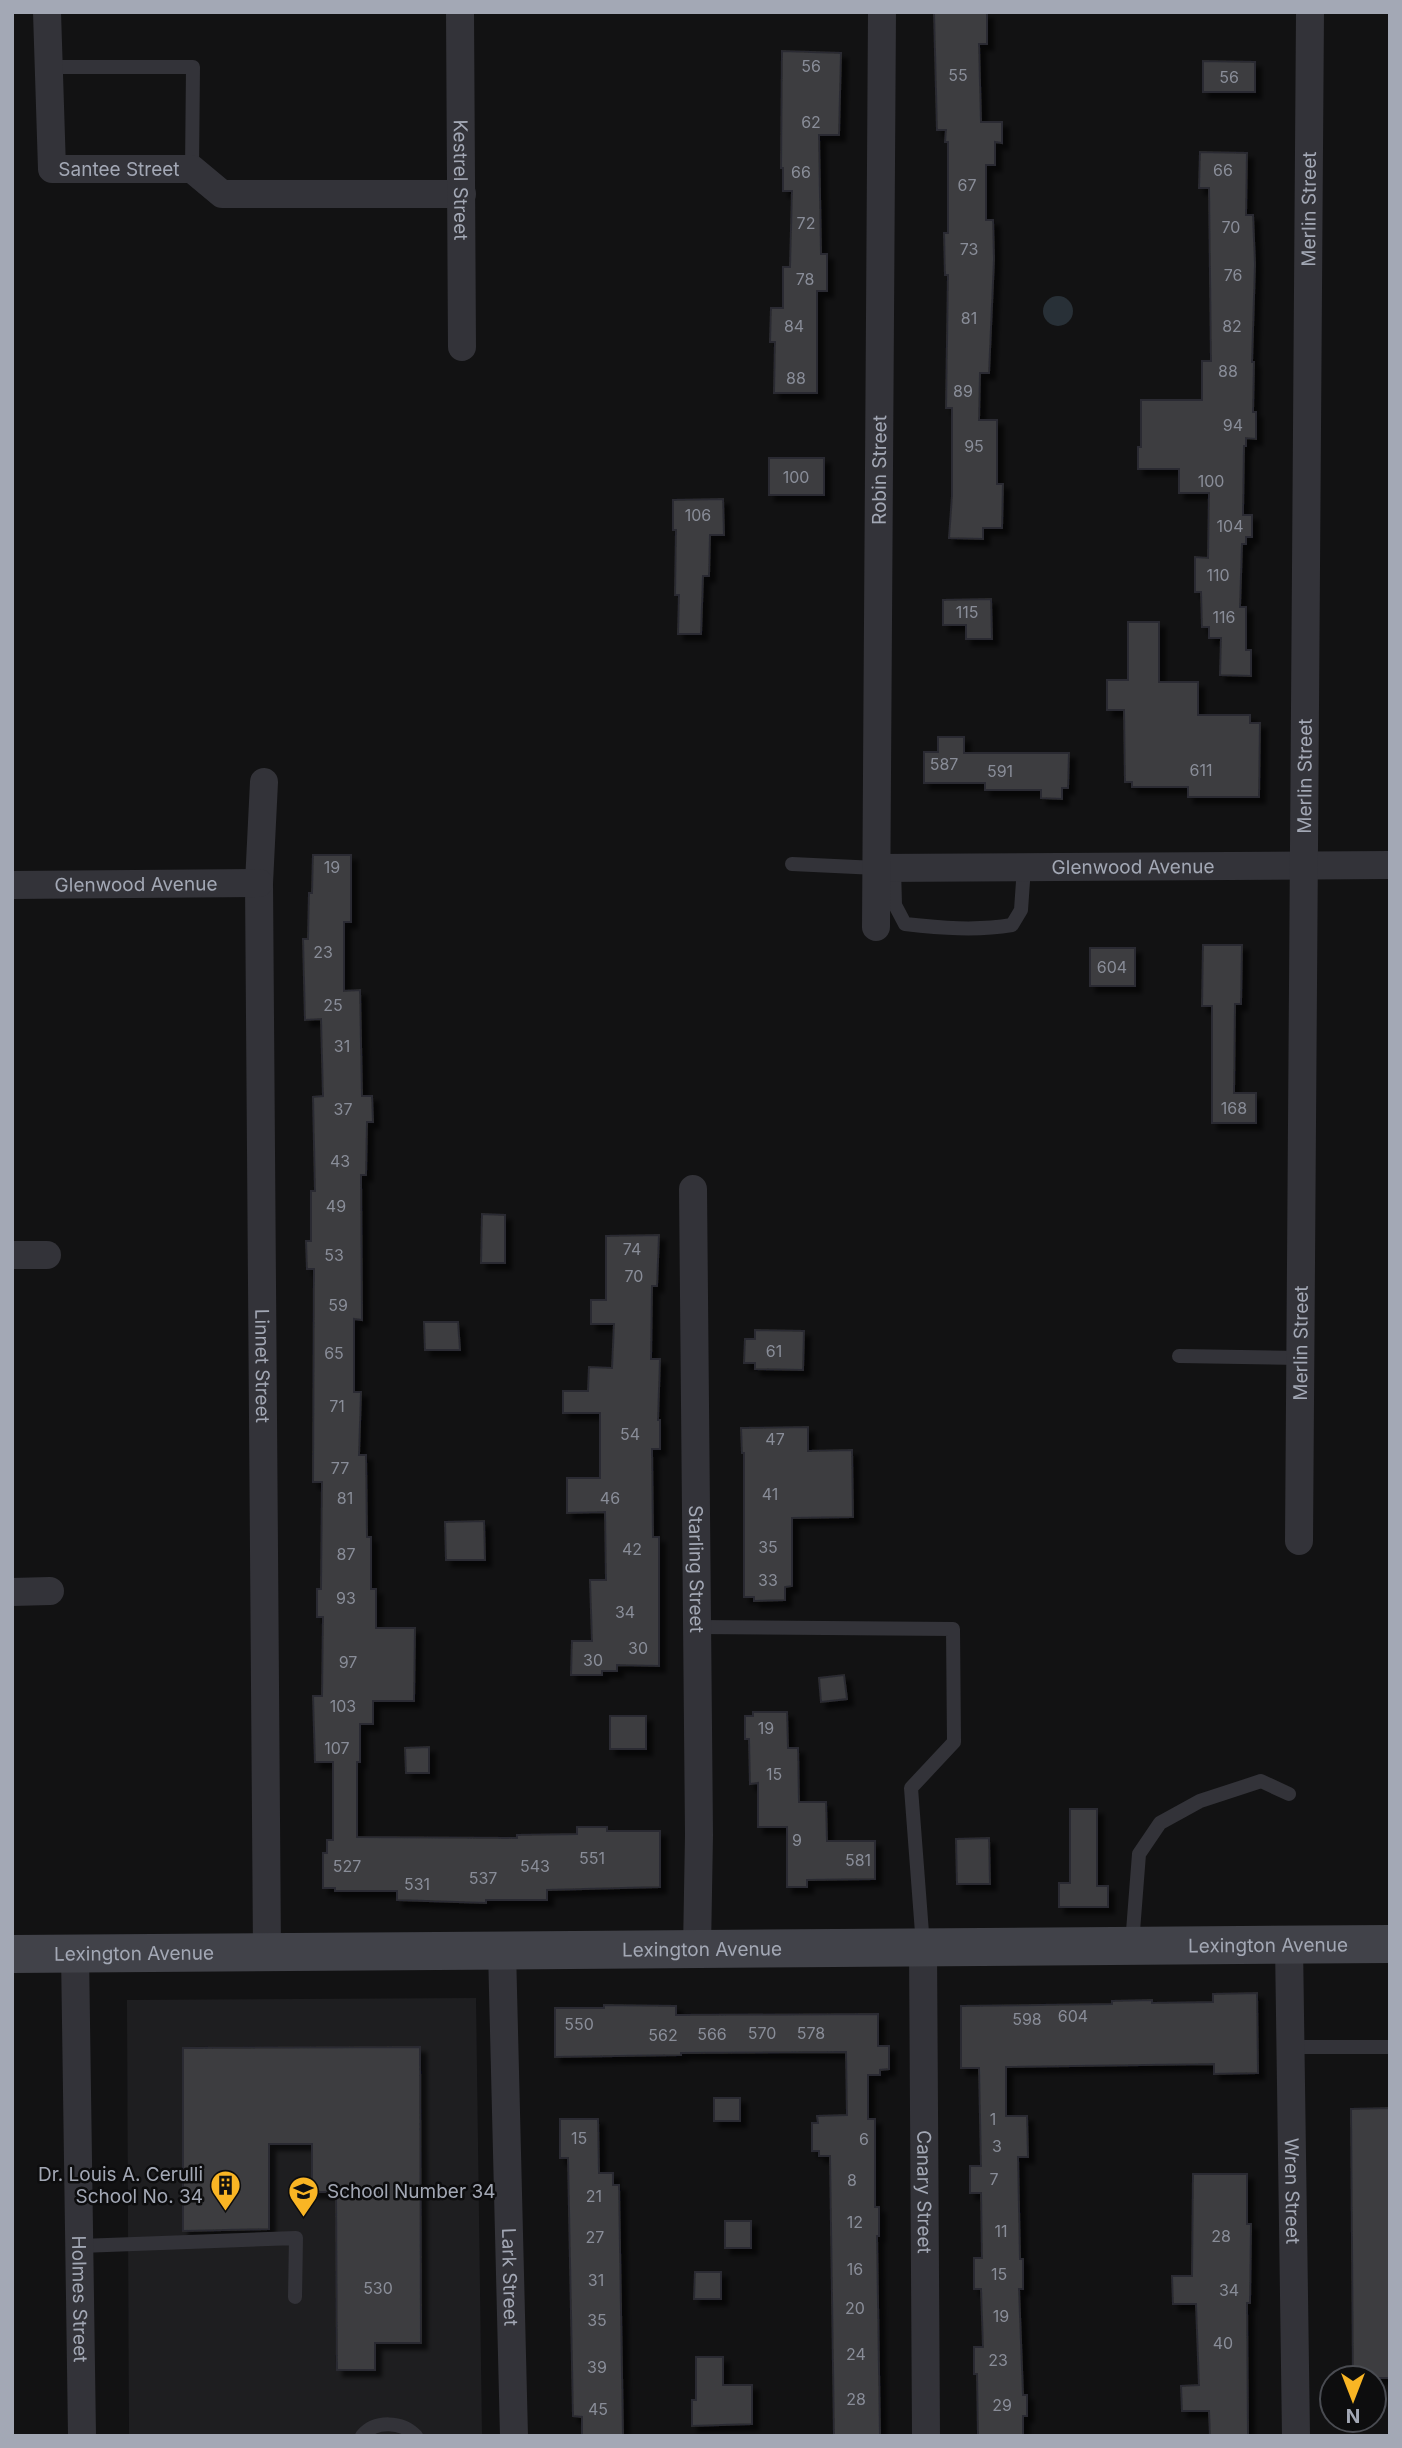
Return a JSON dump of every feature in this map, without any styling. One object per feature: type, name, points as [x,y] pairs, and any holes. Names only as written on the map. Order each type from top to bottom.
[{"type":"main road","name":"Lexington Avenue","points":[[12,1954],[1390,1944]]},
{"type":"street","name":"Santee Street","points":[[47,12],[52,169],[192,169],[222,194],[461,194]]},
{"type":"street","name":"Kestrel Street","points":[[460,12],[462,347]]},
{"type":"street","name":"Robin Street","points":[[876,927],[886,867],[882,12]]},
{"type":"street","name":"Merlin Street","points":[[1299,1542],[1310,12]]},
{"type":"street","name":"Linnet Street","points":[[264,782],[260,883],[267,1952]]},
{"type":"street","name":"Glenwood Avenue","points":[[886,867],[1390,865]]},
{"type":"street","name":"Glenwood Avenue","points":[[12,885],[260,883]]},
{"type":"street","name":"Starling Street","points":[[693,1189],[699,1835],[697,1949]]},
{"type":"street","points":[[12,1255],[47,1255]]},
{"type":"street","points":[[12,1592],[50,1591]]},
{"type":"street","name":"Wren Street","points":[[1289,1944],[1296,2436]]},
{"type":"street","name":"Canary Street","points":[[923,1947],[926,2436]]},
{"type":"street","name":"Lark Street","points":[[502,1950],[514,2436]]},
{"type":"street","name":"Holmes Street","points":[[75,1953],[82,2436]]},
{"type":"lane","points":[[48,67],[193,67],[192,169]]},
{"type":"lane","points":[[792,864],[886,867],[894,905],[905,924],[994,928],[1012,925],[1021,910],[1024,867]]},
{"type":"lane","points":[[1180,1356],[1300,1358]]},
{"type":"lane","points":[[697,1628],[953,1629],[954,1742],[911,1788],[923,1947]]},
{"type":"lane","points":[[1132,1946],[1139,1854],[1160,1823],[1200,1801],[1261,1781],[1289,1794]]},
{"type":"lane","points":[[1290,2047],[1390,2047]]},
{"type":"lane","points":[[80,2246],[296,2238],[295,2297]]},
{"type":"lane","points":[[362,2436],[368,2429],[396,2423],[410,2429],[416,2436]]},
{"type":"shaded area","points":[[1058,296],[1069,300],[1073,311],[1069,322],[1058,326],[1047,322],[1043,311],[1047,300]]},
{"type":"shaded area","name":"School Number 34","points":[[476,1998],[482,2436],[129,2436],[127,2000]]},
{"type":"building","points":[[934,12],[987,13],[987,44],[979,44],[981,122],[1002,122],[1002,143],[995,142],[995,165],[986,165],[986,220],[993,220],[994,259],[989,373],[980,373],[979,420],[997,420],[997,484],[1003,484],[1002,528],[983,528],[983,539],[949,538],[952,408],[946,408],[948,275],[945,275],[944,233],[948,233],[948,142],[945,142],[946,130],[937,130]]},
{"type":"building","points":[[782,51],[841,53],[839,135],[819,135],[821,254],[827,254],[827,291],[817,291],[817,393],[774,393],[775,342],[770,342],[771,308],[783,308],[783,267],[790,267],[792,191],[783,191],[781,168]]},
{"type":"building","points":[[1203,61],[1255,62],[1255,92],[1203,92]]},
{"type":"building","points":[[1200,152],[1247,153],[1246,215],[1253,215],[1255,264],[1252,362],[1256,439],[1246,438],[1244,446],[1243,515],[1252,515],[1252,537],[1246,537],[1246,544],[1242,544],[1240,607],[1246,607],[1246,650],[1251,650],[1251,676],[1220,675],[1221,638],[1209,638],[1209,627],[1202,627],[1201,592],[1195,592],[1195,557],[1208,558],[1209,493],[1179,493],[1179,469],[1138,469],[1141,400],[1202,400],[1202,361],[1211,361],[1209,188],[1199,188]]},
{"type":"building","points":[[769,458],[824,458],[824,495],[769,495]]},
{"type":"building","points":[[723,499],[724,535],[710,535],[709,576],[703,576],[701,634],[678,634],[679,595],[675,595],[676,530],[673,530],[673,500]]},
{"type":"building","points":[[991,599],[992,639],[966,639],[966,625],[943,625],[943,600]]},
{"type":"building","points":[[1128,622],[1159,622],[1159,682],[1198,682],[1198,715],[1250,715],[1250,723],[1260,723],[1259,797],[1188,797],[1188,787],[1132,787],[1132,782],[1125,782],[1124,710],[1107,710],[1107,680],[1128,680]]},
{"type":"building","points":[[938,737],[964,737],[964,753],[1069,753],[1068,788],[1062,788],[1062,799],[1041,798],[1041,790],[985,790],[985,783],[924,783],[924,752],[938,752]]},
{"type":"building","points":[[313,855],[351,855],[351,922],[344,922],[344,991],[360,990],[362,1096],[372,1096],[373,1122],[367,1122],[366,1175],[361,1175],[362,1320],[354,1319],[354,1392],[361,1392],[359,1455],[366,1455],[367,1537],[371,1537],[371,1589],[376,1589],[376,1628],[415,1628],[414,1701],[373,1701],[373,1724],[360,1724],[357,1837],[517,1838],[517,1835],[577,1834],[577,1827],[607,1827],[607,1831],[660,1831],[660,1887],[547,1890],[547,1900],[486,1900],[486,1903],[397,1900],[397,1891],[335,1891],[335,1888],[323,1888],[323,1853],[327,1853],[327,1840],[333,1840],[333,1762],[315,1762],[313,1696],[322,1696],[323,1617],[317,1617],[317,1589],[321,1589],[322,1482],[313,1482],[314,1269],[307,1269],[306,1241],[311,1241],[311,1191],[315,1191],[313,1097],[323,1096],[321,1019],[305,1020],[303,939],[308,939]]},
{"type":"building","points":[[1203,945],[1242,945],[1241,1004],[1235,1004],[1234,1093],[1256,1093],[1256,1123],[1212,1123],[1212,1006],[1202,1006]]},
{"type":"building","points":[[1090,948],[1135,948],[1135,986],[1090,986]]},
{"type":"building","points":[[482,1214],[505,1215],[505,1263],[481,1263]]},
{"type":"building","points":[[659,1235],[657,1286],[652,1286],[651,1359],[660,1359],[660,1449],[652,1449],[653,1537],[659,1537],[659,1666],[617,1665],[617,1671],[602,1671],[602,1675],[571,1675],[572,1641],[592,1641],[590,1580],[606,1580],[605,1512],[567,1513],[567,1478],[600,1478],[600,1413],[563,1413],[563,1391],[588,1391],[589,1367],[612,1368],[614,1324],[591,1324],[591,1300],[606,1300],[606,1236]]},
{"type":"building","points":[[424,1322],[458,1322],[460,1350],[425,1350]]},
{"type":"building","points":[[755,1330],[804,1331],[803,1370],[755,1369],[755,1363],[744,1363],[745,1339],[755,1339]]},
{"type":"building","points":[[808,1427],[808,1451],[852,1450],[853,1517],[792,1518],[792,1586],[785,1587],[785,1600],[754,1601],[754,1597],[744,1597],[744,1453],[741,1428]]},
{"type":"building","points":[[484,1521],[485,1560],[446,1560],[445,1522]]},
{"type":"building","points":[[844,1675],[847,1699],[821,1702],[819,1678]]},
{"type":"building","points":[[753,1712],[787,1712],[788,1748],[798,1748],[799,1802],[826,1802],[827,1841],[875,1841],[875,1879],[807,1880],[807,1887],[787,1887],[787,1827],[758,1827],[758,1783],[750,1784],[749,1739],[745,1739],[745,1716],[753,1716]]},
{"type":"building","points":[[610,1716],[646,1716],[646,1749],[610,1749]]},
{"type":"building","points":[[429,1747],[429,1773],[406,1773],[405,1748]]},
{"type":"building","points":[[1070,1809],[1097,1809],[1097,1886],[1108,1886],[1108,1907],[1059,1907],[1059,1883],[1070,1883]]},
{"type":"building","points":[[989,1838],[990,1884],[957,1884],[956,1839]]},
{"type":"building","points":[[1257,1993],[1258,2073],[1214,2074],[1214,2064],[1006,2067],[1006,2116],[1027,2116],[1028,2157],[1018,2157],[1020,2259],[1023,2259],[1023,2289],[1019,2289],[1023,2395],[1027,2395],[1027,2416],[1023,2416],[1023,2436],[978,2436],[974,2347],[983,2347],[981,2289],[974,2289],[974,2258],[982,2258],[981,2193],[970,2193],[970,2166],[981,2166],[979,2068],[961,2068],[961,2006],[1112,2004],[1112,2001],[1152,2000],[1152,2003],[1213,2002],[1213,1994]]},
{"type":"building","points":[[604,2005],[676,2006],[676,2015],[878,2014],[878,2046],[889,2046],[889,2069],[880,2070],[880,2075],[868,2075],[868,2119],[875,2119],[875,2207],[879,2207],[877,2236],[880,2436],[834,2436],[830,2156],[819,2156],[819,2151],[812,2151],[812,2123],[818,2123],[817,2116],[847,2115],[846,2052],[555,2057],[555,2008],[604,2008]]},
{"type":"building","name":"Dr. Louis A. Cerulli School No. 34","points":[[420,2047],[421,2343],[375,2343],[375,2370],[337,2370],[336,2192],[312,2192],[312,2144],[269,2144],[269,2229],[183,2231],[183,2048]]},
{"type":"building","points":[[714,2098],[740,2098],[740,2121],[714,2121]]},
{"type":"building","points":[[1390,2108],[1390,2378],[1388,2364],[1353,2364],[1351,2109]]},
{"type":"building","points":[[560,2119],[598,2119],[599,2173],[613,2173],[613,2185],[619,2185],[623,2436],[582,2436],[582,2417],[573,2416],[568,2158],[560,2158]]},
{"type":"building","points":[[1193,2174],[1247,2174],[1247,2224],[1251,2224],[1250,2303],[1247,2303],[1248,2436],[1210,2436],[1209,2411],[1182,2411],[1181,2386],[1199,2385],[1196,2304],[1173,2304],[1172,2276],[1192,2276]]},
{"type":"building","points":[[725,2221],[751,2221],[751,2248],[725,2248]]},
{"type":"building","points":[[695,2272],[721,2272],[721,2299],[694,2299]]},
{"type":"building","points":[[696,2357],[723,2357],[723,2385],[752,2385],[752,2424],[692,2426],[692,2400],[696,2400]]},
{"type":"place","name":"Dr. Louis A. Cerulli School No. 34","points":[[226,2212]]},
{"type":"place","name":"School Number 34","points":[[304,2218]]}]
